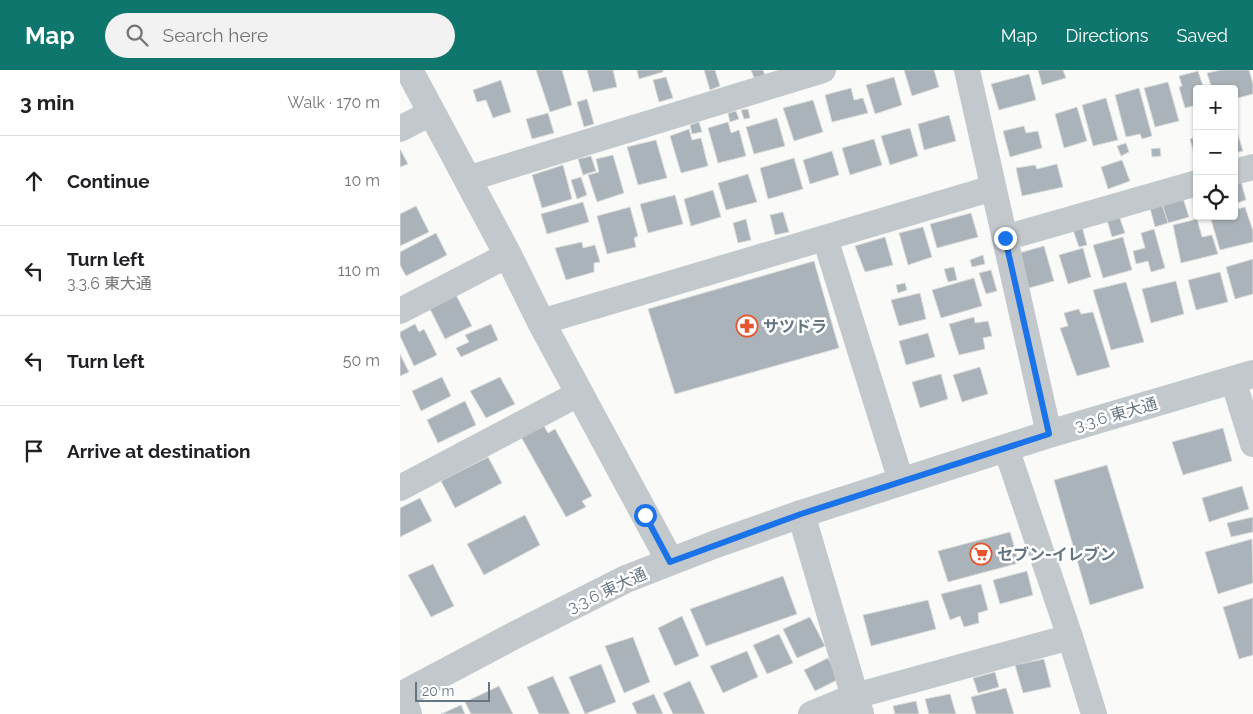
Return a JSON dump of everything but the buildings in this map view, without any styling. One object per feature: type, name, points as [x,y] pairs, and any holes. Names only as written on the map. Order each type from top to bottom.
[{"type":"street","points":[[409,70],[670,562]]},
{"type":"street","points":[[467,179],[823,70]]},
{"type":"street","points":[[967,70],[1049,434]]},
{"type":"street","points":[[400,129],[431,113]]},
{"type":"street","points":[[1238,171],[1253,167]]},
{"type":"street","points":[[1005,238],[1193,184]]},
{"type":"street","points":[[541,322],[993,188]]},
{"type":"street","points":[[825,238],[902,482]]},
{"type":"street","points":[[400,312],[508,255]]},
{"type":"street","points":[[1243,377],[1253,444]]},
{"type":"street","name":"3.3.6 東大通","points":[[404,702],[515,635],[626,579],[801,514],[1049,434],[1243,377]]},
{"type":"street","points":[[400,488],[580,393]]},
{"type":"street","points":[[1006,448],[1094,714]]},
{"type":"street","points":[[801,514],[858,705]]},
{"type":"street","points":[[811,714],[858,705],[1070,637]]},
{"type":"place","name":"サツドラ","points":[[747,326]]},
{"type":"place","name":"セブン-イレブン","points":[[981,554]]},
{"type":"route","points":[[645,515],[670,562],[801,514],[1049,434],[1005,238]]}]
